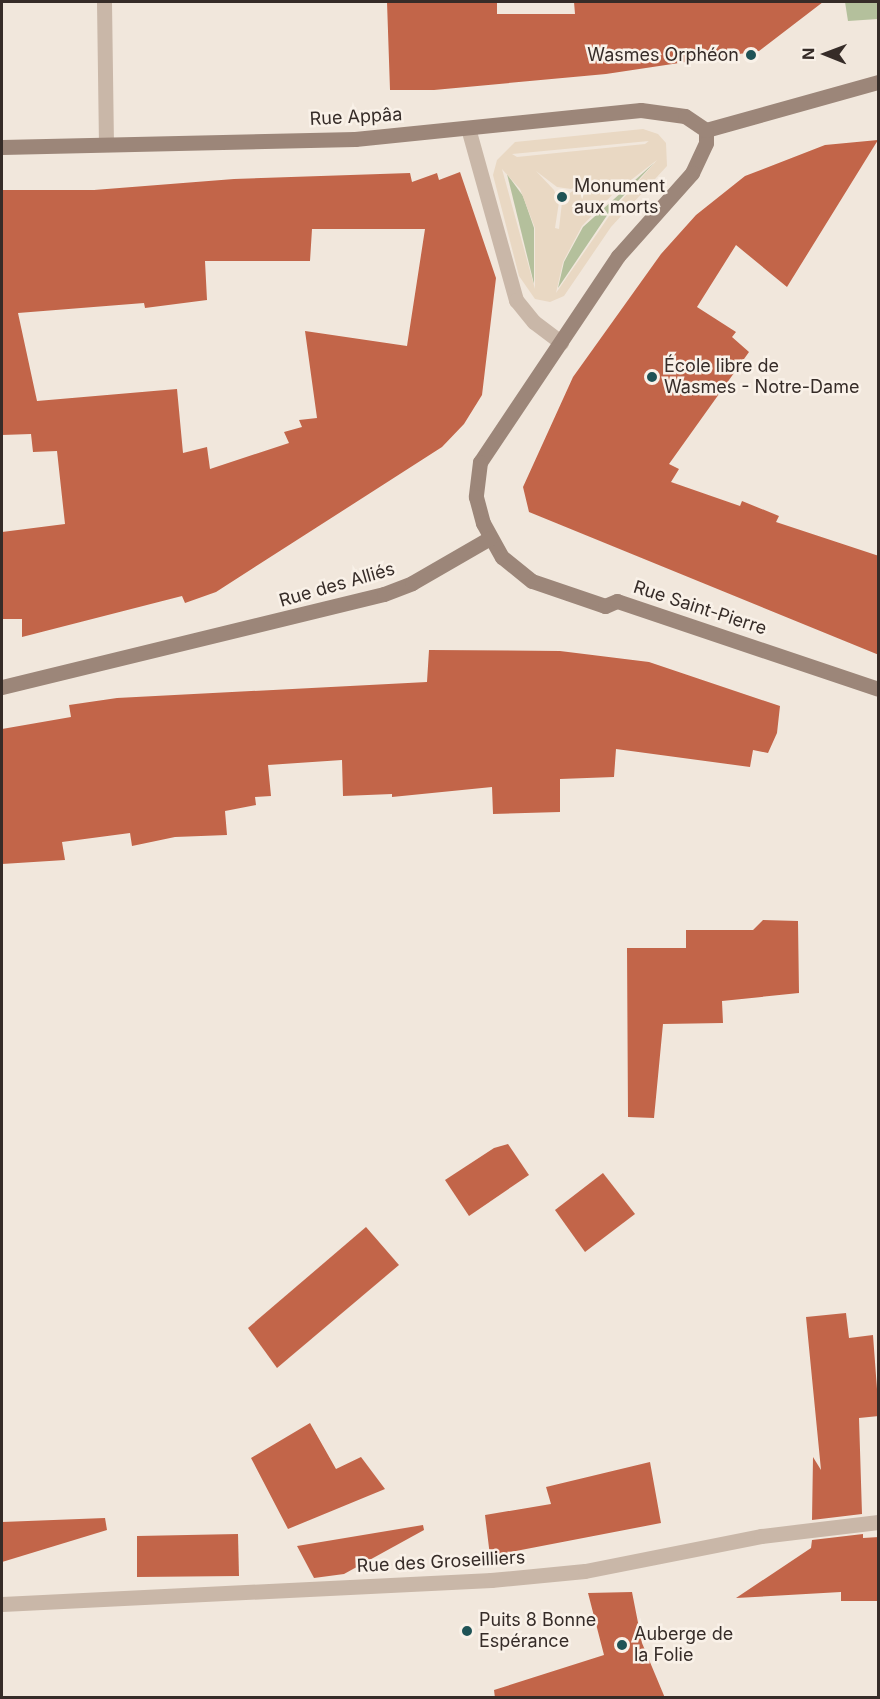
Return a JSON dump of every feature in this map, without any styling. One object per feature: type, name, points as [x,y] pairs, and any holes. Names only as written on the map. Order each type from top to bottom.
[{"type":"street","points":[[104,2],[106,143]]},
{"type":"street","points":[[490,538],[476,496],[480,462],[618,256],[692,173],[706,143],[706,130],[879,82]]},
{"type":"street","name":"Rue Appâa","points":[[2,147],[355,139],[649,110],[685,116],[706,130]]},
{"type":"street","points":[[468,128],[516,300],[534,322],[561,342]]},
{"type":"street","name":"Rue des Alliés","points":[[2,687],[384,594],[412,583],[490,538]]},
{"type":"street","name":"Rue Saint-Pierre","points":[[490,538],[511,566],[542,585],[605,606],[617,601],[879,688]]},
{"type":"street","name":"Rue des Groseilliers","points":[[2,1604],[491,1580],[585,1571],[762,1536],[879,1522]]},
{"type":"green space","points":[[845,2],[878,2],[878,19],[848,21]]},
{"type":"green space","points":[[654,163],[612,208],[558,288],[564,262],[583,227]]},
{"type":"green space","points":[[507,174],[523,196],[534,228],[534,284]]},
{"type":"shaded area","points":[[643,129],[658,134],[666,143],[667,166],[611,227],[564,296],[550,302],[535,299],[519,276],[493,175],[497,160],[515,142]],"holes":[[[649,141],[645,144],[517,157],[512,154]],[[657,160],[614,209],[556,293],[563,262],[582,226],[614,193]],[[502,169],[520,189],[535,228],[535,289]],[[536,171],[557,187],[571,189],[595,179],[596,182],[571,192],[562,202],[559,229],[555,228],[559,202],[554,190]]]},
{"type":"building","points":[[387,2],[497,2],[497,14],[575,14],[574,2],[823,2],[759,51],[606,74],[434,90],[390,90]]},
{"type":"building","points":[[878,140],[787,287],[736,245],[697,307],[736,332],[732,337],[749,352],[669,464],[679,469],[671,482],[740,506],[742,501],[779,516],[776,522],[879,556],[879,655],[529,512],[523,487],[573,377],[661,254],[696,215],[745,176],[825,145]]},
{"type":"building","points":[[460,172],[496,278],[482,395],[464,424],[442,447],[216,592],[185,603],[182,596],[22,637],[22,619],[2,619],[2,532],[65,524],[57,451],[33,452],[31,434],[2,435],[2,190],[94,190],[234,179],[410,173],[412,182],[437,173],[439,180]],"holes":[[[312,229],[425,229],[407,346],[305,331],[317,418],[299,420],[302,427],[284,432],[289,443],[210,469],[207,447],[183,453],[177,389],[37,401],[18,313],[144,303],[145,308],[207,300],[205,261],[310,261]]]},
{"type":"building","points":[[429,650],[560,651],[649,662],[780,706],[777,733],[768,753],[753,750],[750,767],[616,749],[614,777],[560,779],[560,812],[493,814],[492,787],[392,797],[392,794],[343,796],[342,760],[268,765],[271,796],[255,797],[256,805],[225,811],[227,835],[175,837],[132,846],[130,833],[62,842],[65,860],[2,864],[2,729],[71,717],[69,705],[117,698],[427,682]]},
{"type":"building","points":[[763,920],[798,921],[799,993],[722,1001],[723,1023],[663,1024],[654,1118],[628,1117],[627,948],[686,948],[686,930],[753,930]]},
{"type":"building","points":[[508,1144],[529,1175],[469,1216],[445,1180],[494,1148]]},
{"type":"building","points":[[603,1173],[635,1214],[585,1252],[555,1210]]},
{"type":"building","points":[[366,1227],[399,1265],[277,1368],[248,1328]]},
{"type":"building","points":[[846,1313],[849,1338],[873,1335],[879,1416],[859,1418],[862,1514],[812,1520],[813,1457],[821,1470],[806,1317]]},
{"type":"building","points":[[310,1423],[336,1469],[361,1457],[385,1489],[288,1529],[251,1458]]},
{"type":"building","points":[[650,1462],[661,1523],[490,1556],[485,1515],[551,1504],[546,1487]]},
{"type":"building","points":[[105,1518],[107,1530],[2,1562],[2,1522]]},
{"type":"building","points":[[423,1525],[424,1530],[344,1574],[314,1578],[297,1546]]},
{"type":"building","points":[[238,1534],[239,1576],[137,1577],[137,1536]]},
{"type":"building","points":[[863,1534],[863,1538],[879,1537],[879,1601],[841,1601],[841,1592],[736,1598],[811,1548],[812,1540]]},
{"type":"building","name":"Auberge de la Folie","points":[[632,1592],[642,1643],[665,1698],[495,1698],[494,1690],[604,1655],[588,1593]]},
{"type":"place","name":"Wasmes Orphéon","points":[[751,55]]},
{"type":"place","name":"Monument aux morts","points":[[562,197]]},
{"type":"place","name":"École libre de Wasmes - Notre-Dame","points":[[652,377]]},
{"type":"place","name":"Puits 8 Bonne Espérance","points":[[467,1631]]},
{"type":"place","name":"Auberge de la Folie","points":[[622,1645]]}]
